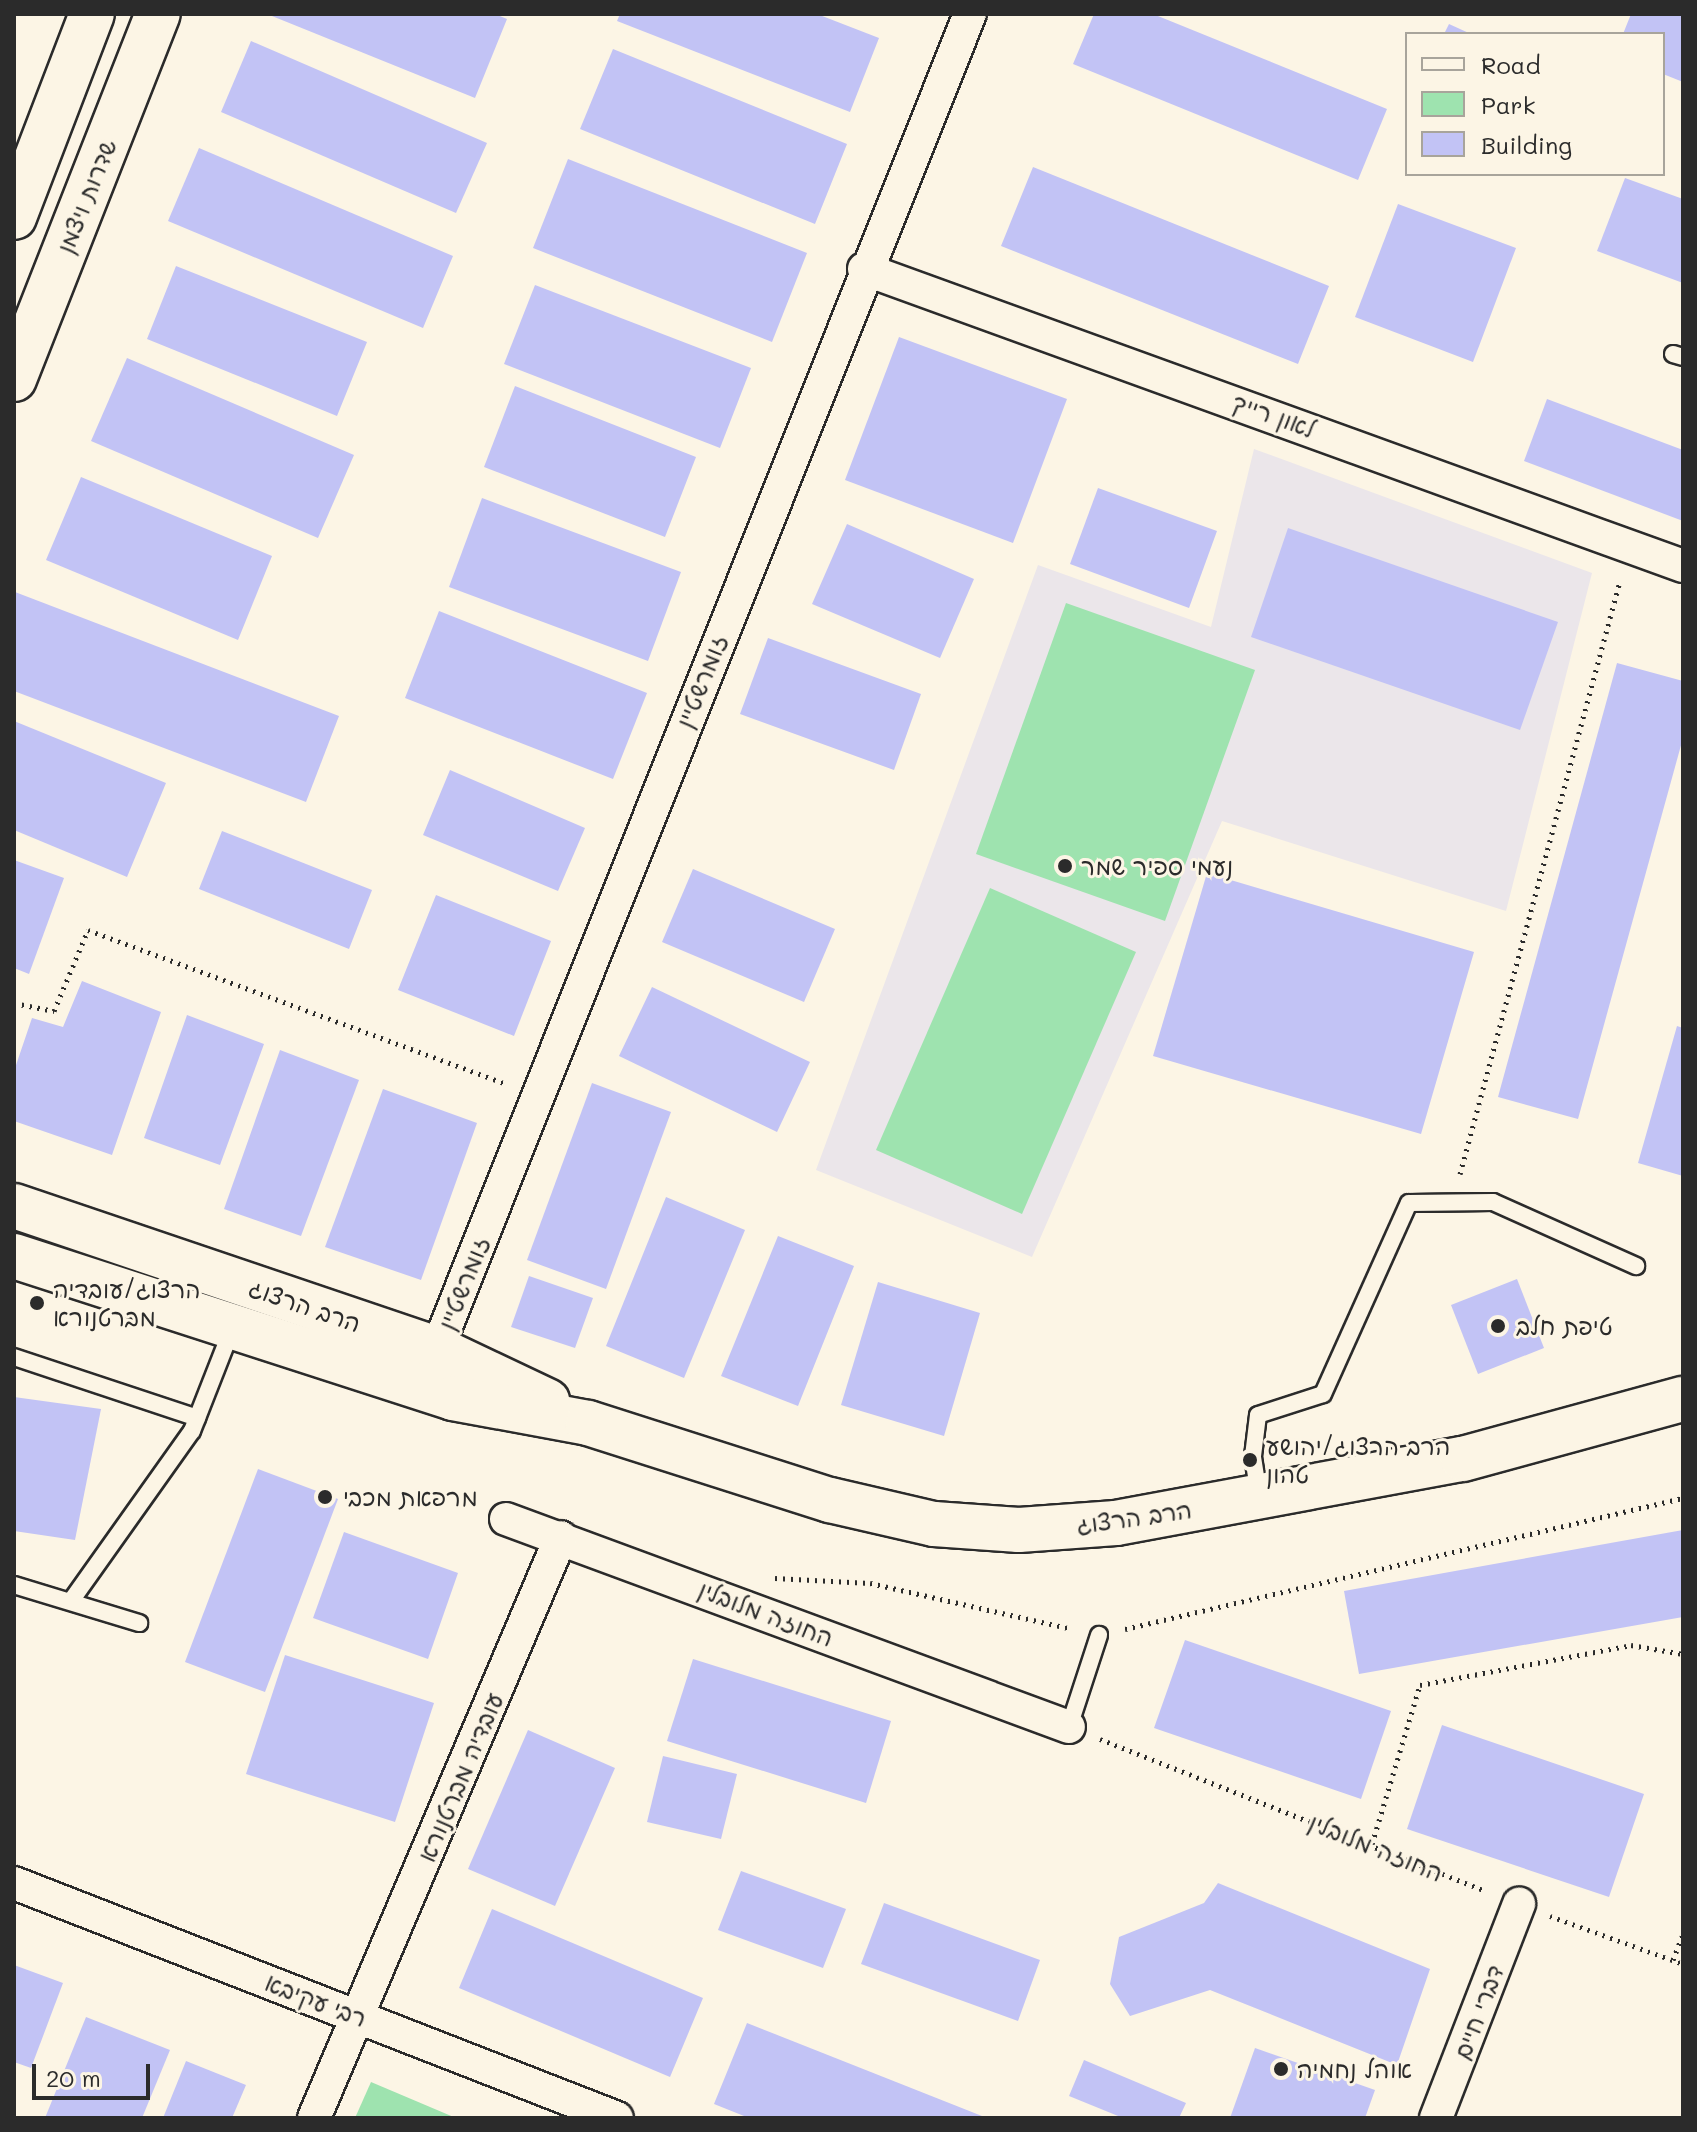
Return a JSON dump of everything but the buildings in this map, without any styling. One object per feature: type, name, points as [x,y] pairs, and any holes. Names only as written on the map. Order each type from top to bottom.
[{"type":"street","points":[[14,217],[92,14]]},
{"type":"street","name":"שדרות ויצמן","points":[[14,379],[158,14]]},
{"type":"street","name":"זומרשטיין","points":[[437,1349],[864,269],[970,14]]},
{"type":"street","name":"לאון רייך","points":[[864,269],[1683,566]]},
{"type":"street","name":"הרב הרצוג","points":[[14,1206],[437,1349],[588,1423]]},
{"type":"street","name":"הרב הרצוג","points":[[14,1256],[234,1324],[453,1398],[588,1423],[830,1500],[934,1524],[1019,1530],[1116,1523],[1463,1459],[1683,1399]]},
{"type":"street","name":"החוזה מלובלין","points":[[506,1519],[1069,1727]]},
{"type":"street","name":"עובדיה מברטנורא","points":[[314,2118],[561,1537]]},
{"type":"street","name":"רבי עקיבא","points":[[14,1883],[617,2118]]},
{"type":"street","name":"דברי חיים","points":[[1437,2118],[1519,1904]]},
{"type":"lane","points":[[1259,1497],[1253,1456],[1258,1415],[1323,1394],[1409,1203],[1493,1202],[1636,1266]]},
{"type":"lane","points":[[71,1601],[197,1418],[234,1324]]},
{"type":"lane","points":[[14,1357],[197,1418]]},
{"type":"lane","points":[[14,1585],[139,1623]]},
{"type":"lane","points":[[1069,1727],[1099,1635]]},
{"type":"path","points":[[1452,1203],[1630,546]]},
{"type":"path","points":[[14,1003],[54,1011],[88,930],[538,1095]]},
{"type":"path","points":[[764,1578],[870,1583],[1099,1635],[1683,1498]]},
{"type":"path","points":[[1372,1844],[1420,1685],[1631,1645],[1683,1654]]},
{"type":"path","name":"החוזה מלובלין","points":[[1069,1727],[1519,1904],[1683,1964]]},
{"type":"path","points":[[1673,1960],[1683,1934]]},
{"type":"shaded area","name":"נעמי ספיר שמר","points":[[1254,449],[1592,573],[1506,911],[1222,821],[1032,1257],[816,1170],[1038,565],[1211,627]]},
{"type":"green space","points":[[1066,603],[1255,670],[1165,921],[976,854]]},
{"type":"green space","points":[[990,888],[1136,952],[1022,1214],[876,1150]]},
{"type":"green space","points":[[371,2082],[456,2118],[355,2118]]},
{"type":"place","name":"נעמי ספיר שמר","points":[[1065,866]]},
{"type":"place","name":"הרצוג/עובדיה מברטנורא","points":[[37,1303]]},
{"type":"place","name":"טיפת חלב","points":[[1498,1326]]},
{"type":"place","name":"הרב הרצוג/יהושע טהון","points":[[1250,1460]]},
{"type":"place","name":"מרפאת מכבי","points":[[325,1497]]},
{"type":"place","name":"אוהל נחמיה","points":[[1281,2069]]}]
